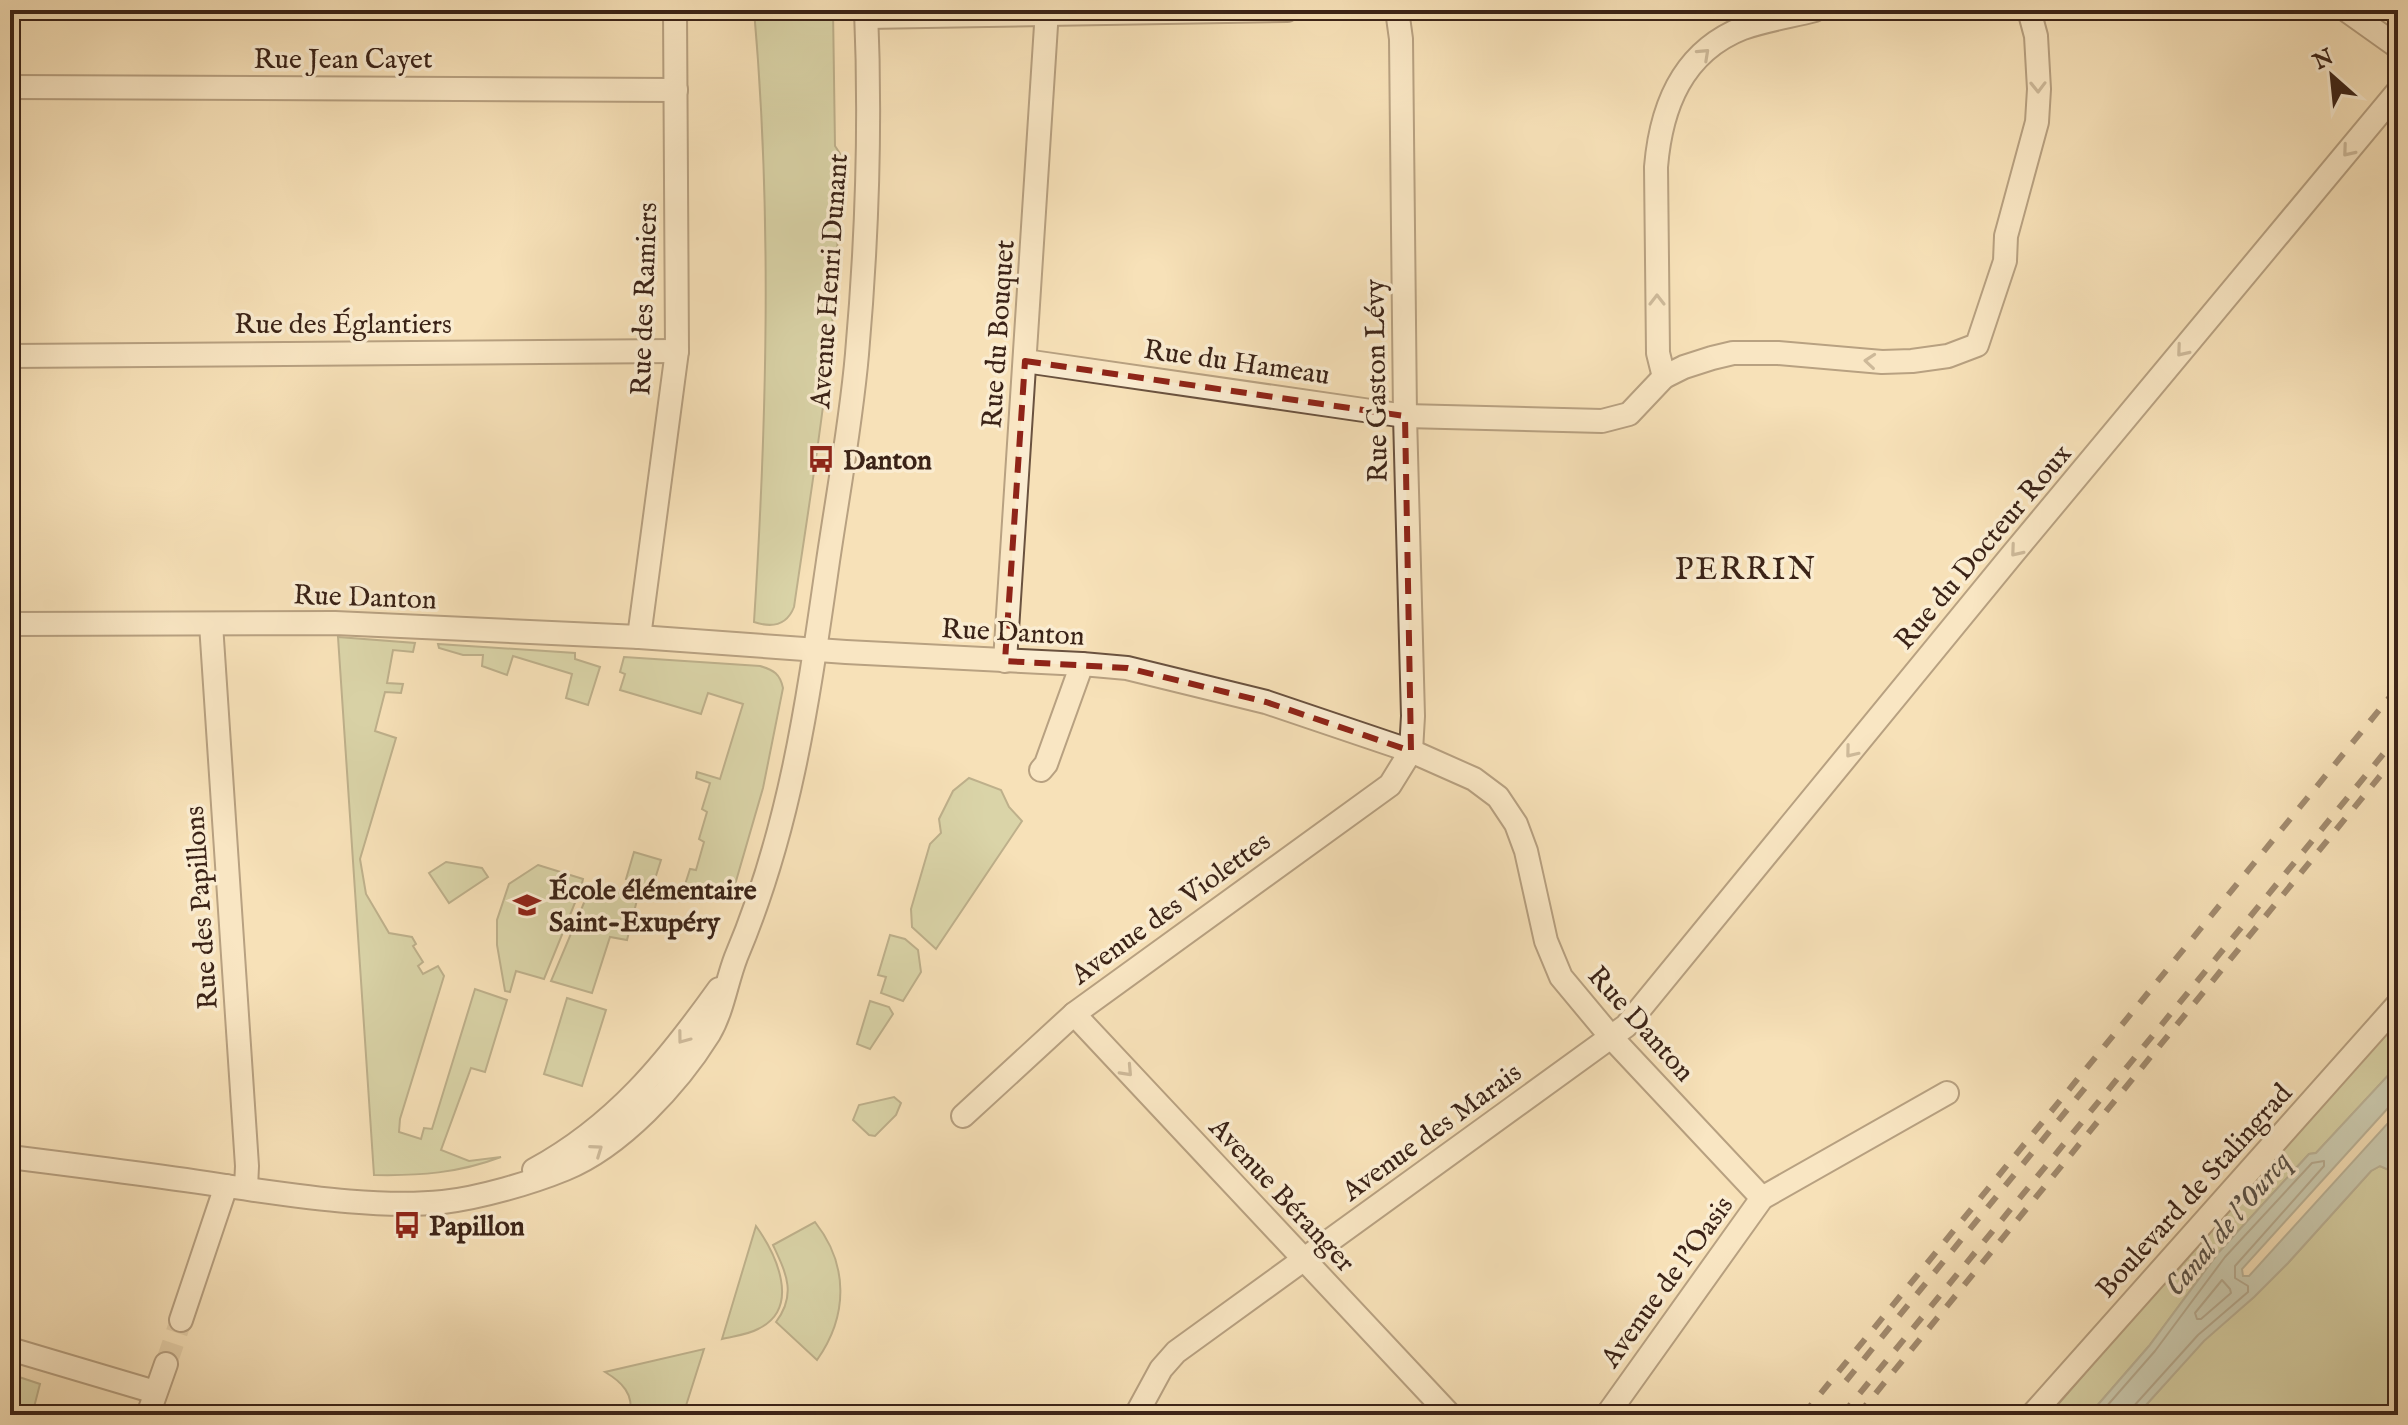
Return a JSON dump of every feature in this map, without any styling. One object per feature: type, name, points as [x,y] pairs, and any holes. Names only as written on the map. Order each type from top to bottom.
[{"type":"street","name":"Rue des Ramiers","points":[[639,637],[677,351],[675,10]]},
{"type":"street","points":[[866,13],[1287,10]]},
{"type":"street","name":"Rue Gaston Lévy","points":[[1397,10],[1401,39],[1405,416],[1413,716],[1411,751]]},
{"type":"street","points":[[1815,10],[1743,28],[1717,42],[1688,69],[1669,98],[1658,141],[1656,167],[1658,353],[1664,377],[1684,367],[1733,353],[1778,353],[1882,362],[1948,356],[1977,345],[2005,261],[2006,236],[2037,122],[2036,36],[2029,10]]},
{"type":"street","points":[[2346,10],[2398,47]]},
{"type":"street","name":"Rue du Bouquet","points":[[1005,661],[1046,11]]},
{"type":"street","name":"Avenue Henri Dunant","points":[[10,1157],[236,1187],[389,1203],[441,1202],[500,1189],[568,1168],[602,1147],[645,1112],[679,1074],[708,1035],[721,1009],[729,975],[761,892],[783,819],[812,684],[857,359],[868,185],[866,13]]},
{"type":"street","name":"Rue Jean Cayet","points":[[10,87],[676,90]]},
{"type":"street","name":"Rue du Docteur Roux","points":[[1611,1037],[1626,1026],[2001,568],[2398,91]]},
{"type":"street","name":"Rue des Églantiers","points":[[10,356],[677,351]]},
{"type":"street","name":"Rue du Hameau","points":[[1025,361],[1405,416],[1602,421],[1629,414],[1664,377]]},
{"type":"street","name":"Rue Danton","points":[[10,624],[335,623],[639,637],[1082,664],[1127,668],[1266,702],[1411,751],[1474,779],[1498,797],[1516,824],[1526,851],[1552,960],[1572,992],[1762,1198]]},
{"type":"street","name":"Rue des Papillons","points":[[181,1320],[247,1166],[211,624]]},
{"type":"street","points":[[1041,770],[1046,764],[1082,664]]},
{"type":"street","name":"Avenue des Violettes","points":[[963,1116],[1074,1014],[1390,785],[1411,751]]},
{"type":"street","name":"Boulevard de Stalingrad","points":[[2032,1415],[2398,1004]]},
{"type":"street","name":"Avenue Béranger","points":[[1074,1014],[1450,1415]]},
{"type":"street","name":"Avenue des Marais","points":[[1136,1415],[1170,1358],[1611,1037]]},
{"type":"street","name":"Avenue de l'Oasis","points":[[1607,1415],[1762,1198],[1947,1093]]},
{"type":"street","points":[[10,1349],[155,1392]]},
{"type":"street","points":[[148,1415],[166,1364]]},
{"type":"highlighted area","points":[[1025,361],[1405,416],[1411,751],[1266,702],[1127,668],[1005,661]]},
{"type":"green space","points":[[754,10],[833,10],[835,146],[841,155],[831,332],[813,482],[794,607],[787,618],[773,625],[754,622],[766,316],[760,86]]},
{"type":"green space","points":[[338,637],[415,643],[413,652],[393,650],[387,683],[403,684],[401,693],[385,692],[375,731],[396,738],[360,859],[366,894],[389,933],[412,937],[416,944],[413,946],[423,962],[418,966],[423,974],[438,966],[444,976],[400,1119],[399,1132],[421,1139],[424,1128],[432,1129],[475,989],[507,1000],[485,1072],[471,1068],[441,1150],[469,1161],[501,1157],[470,1167],[423,1174],[374,1175]]},
{"type":"green space","points":[[438,644],[575,653],[575,659],[600,667],[588,705],[566,698],[572,674],[513,656],[507,675],[482,666],[483,655],[463,655],[439,648]]},
{"type":"green space","points":[[624,657],[760,666],[773,671],[780,679],[783,688],[763,788],[734,888],[722,895],[701,896],[699,902],[626,879],[634,852],[661,860],[654,882],[683,891],[690,869],[696,870],[704,842],[699,839],[707,812],[702,809],[710,783],[696,778],[697,772],[720,779],[743,704],[708,693],[701,714],[620,690],[625,674],[620,672]]},
{"type":"green space","points":[[969,778],[1001,790],[1009,807],[1022,821],[936,949],[912,927],[911,909],[930,844],[941,833],[939,819],[953,791]]},
{"type":"green space","points":[[446,862],[482,868],[488,877],[449,903],[429,873]]},
{"type":"green space","points":[[538,865],[583,879],[581,888],[544,979],[516,971],[510,992],[505,991],[497,945],[497,920],[509,884]]},
{"type":"green space","points":[[595,883],[638,896],[627,940],[610,937],[592,993],[551,981]]},
{"type":"green space","points":[[890,935],[905,939],[918,950],[921,972],[903,1001],[881,993],[886,977],[878,975]]},
{"type":"green space","points":[[567,998],[606,1010],[582,1086],[544,1074]]},
{"type":"green space","points":[[870,1001],[889,1007],[893,1014],[870,1049],[857,1044]]},
{"type":"green space","points":[[2398,1016],[2396,1067],[2316,1153],[2309,1154],[2219,1252],[2149,1346],[2089,1415],[2049,1415],[2199,1240]]},
{"type":"green space","points":[[894,1097],[901,1103],[896,1115],[875,1136],[869,1135],[853,1120],[859,1105]]},
{"type":"green space","points":[[2398,1160],[2398,1415],[2137,1415],[2204,1340],[2288,1263],[2371,1171],[2380,1166],[2389,1170]]},
{"type":"green space","points":[[815,1222],[834,1256],[840,1291],[835,1326],[817,1360],[776,1322],[788,1293],[785,1274],[773,1245]]},
{"type":"green space","points":[[756,1226],[777,1265],[782,1295],[779,1308],[771,1320],[758,1329],[722,1339]]},
{"type":"green space","points":[[704,1349],[683,1415],[630,1415],[630,1401],[625,1389],[605,1372]]},
{"type":"green space","points":[[10,1374],[40,1384],[32,1415],[10,1415]]},
{"type":"water","points":[[2398,1056],[2398,1097],[2242,1269],[2243,1276],[2249,1276],[2398,1112],[2398,1160],[2389,1170],[2380,1166],[2371,1171],[2288,1263],[2204,1341],[2137,1415],[2089,1415],[2149,1346],[2219,1252],[2309,1154],[2316,1153],[2396,1067],[2395,1059]]},
{"type":"tunnel","points":[[166,1364],[181,1320]]},
{"type":"railway","points":[[1803,1415],[2398,687]]},
{"type":"railway","points":[[1842,1415],[2398,736]]},
{"type":"railway","points":[[1858,1415],[2380,776]]},
{"type":"railway","points":[[1846,1381],[2089,1083]]},
{"type":"place","name":"Danton","points":[[821,459]]},
{"type":"place","name":"École élémentaire Saint-Exupéry","points":[[527,905]]},
{"type":"place","name":"Papillon","points":[[407,1225]]},
{"type":"district","name":"PERRIN","points":[[1746,568]]},
{"type":"water label","name":"Canal de l'Ourcq","points":[[2227,1223]]}]
